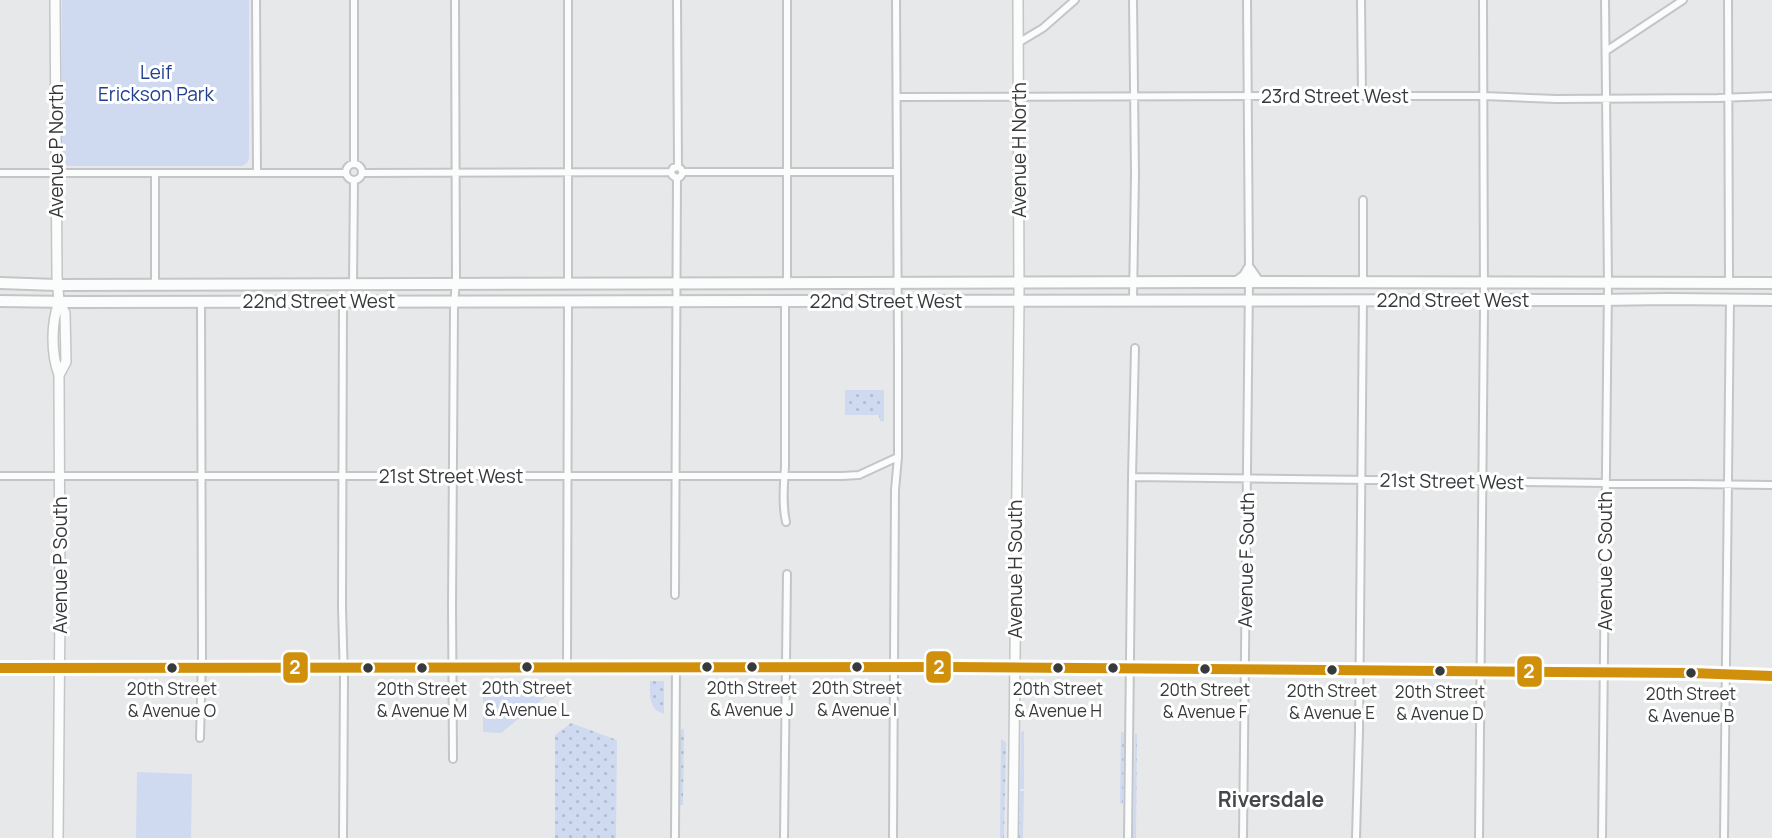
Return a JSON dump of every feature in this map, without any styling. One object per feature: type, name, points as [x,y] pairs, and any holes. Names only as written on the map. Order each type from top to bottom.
[{"type":"main road","name":"Avenue P North","points":[[55,0],[59,302]]},
{"type":"main road","name":"Avenue H North","points":[[1018,0],[1018,300]]},
{"type":"main road","points":[[1248,282],[1245,276],[1249,269]]},
{"type":"main road","points":[[1248,282],[1249,269]]},
{"type":"main road","name":"22nd Street West","points":[[0,283],[1772,283]]},
{"type":"main road","name":"22nd Street West","points":[[0,300],[1772,300]]},
{"type":"main road","name":"Avenue H South","points":[[1013,838],[1018,300]]},
{"type":"main road","name":"Avenue P South","points":[[58,838],[60,476],[59,375],[54,363],[54,314],[59,302]]},
{"type":"main road","points":[[0,668],[894,667],[1772,676]]},
{"type":"street","points":[[256,0],[257,172]]},
{"type":"street","points":[[354,0],[354,164]]},
{"type":"street","points":[[453,759],[455,0]]},
{"type":"street","points":[[568,0],[568,284]]},
{"type":"street","points":[[675,594],[677,0]]},
{"type":"street","points":[[787,0],[787,283]]},
{"type":"street","points":[[893,838],[895,485],[898,457],[896,0]]},
{"type":"street","points":[[1018,43],[1043,28],[1075,0]]},
{"type":"street","points":[[1133,0],[1133,300]]},
{"type":"street","points":[[1247,0],[1249,269]]},
{"type":"street","points":[[1361,0],[1362,96]]},
{"type":"street","points":[[1479,838],[1484,300],[1483,0]]},
{"type":"street","name":"Avenue C South","points":[[1602,838],[1608,300],[1605,0]]},
{"type":"street","points":[[1606,51],[1683,0]]},
{"type":"street","points":[[1728,0],[1729,284]]},
{"type":"street","name":"23rd Street West","points":[[897,97],[1322,96],[1325,99],[1333,99],[1338,96],[1484,96],[1556,99],[1772,96]]},
{"type":"street","points":[[345,173],[347,167],[354,164],[359,166],[362,173],[360,178],[354,181]]},
{"type":"street","points":[[362,173],[896,172]]},
{"type":"street","points":[[0,173],[345,173]]},
{"type":"street","points":[[155,173],[155,285]]},
{"type":"street","points":[[345,173],[354,181]]},
{"type":"street","points":[[353,285],[354,181]]},
{"type":"street","points":[[1363,200],[1363,283]]},
{"type":"street","name":"Avenue F South","points":[[1244,838],[1248,282]]},
{"type":"street","points":[[1356,838],[1363,300]]},
{"type":"street","points":[[1724,838],[1730,300]]},
{"type":"street","points":[[343,301],[343,838]]},
{"type":"street","points":[[566,667],[568,301]]},
{"type":"street","points":[[785,301],[786,522]]},
{"type":"street","points":[[200,738],[201,302]]},
{"type":"street","points":[[1128,838],[1135,348]]},
{"type":"street","name":"21st Street West","points":[[0,476],[859,475],[898,457]]},
{"type":"street","name":"21st Street West","points":[[1132,477],[1772,485]]},
{"type":"street","points":[[784,838],[787,574]]},
{"type":"street","points":[[675,838],[676,667]]},
{"type":"green space","name":"Leif Erickson Park","points":[[62,0],[249,0],[247,163],[242,166],[67,166],[62,161]]},
{"type":"green space","points":[[845,390],[884,390],[884,422],[880,421],[879,415],[845,415]]},
{"type":"green space","points":[[483,680],[557,682],[558,687],[501,733],[483,732]]},
{"type":"green space","points":[[650,681],[664,681],[664,714],[653,705]]},
{"type":"green space","points":[[571,723],[617,740],[616,838],[555,838],[555,735]]},
{"type":"green space","points":[[682,729],[683,805],[679,805],[680,732]]},
{"type":"green space","points":[[1024,731],[1024,789],[1020,789],[1021,732]]},
{"type":"green space","points":[[1121,732],[1124,733],[1123,803],[1120,804]]},
{"type":"green space","points":[[1135,734],[1136,838],[1133,838]]},
{"type":"green space","points":[[1001,739],[1006,742],[1004,838],[1000,838]]},
{"type":"green space","points":[[137,772],[192,774],[191,838],[136,838]]},
{"type":"green space","points":[[1020,791],[1024,791],[1023,838],[1019,838]]},
{"type":"transit line","name":"2","points":[[0,668],[950,667],[1691,673],[1772,676]]},
{"type":"place","name":"20th Street & Avenue L","points":[[527,667]]},
{"type":"place","name":"20th Street & Avenue J","points":[[752,667]]},
{"type":"place","name":"20th Street & Avenue I","points":[[857,667]]},
{"type":"place","name":"20th Street & Avenue O","points":[[172,668]]},
{"type":"place","name":"20th Street & Avenue M","points":[[422,668]]},
{"type":"place","name":"20th Street & Avenue H","points":[[1058,668]]},
{"type":"place","name":"20th Street & Avenue F","points":[[1205,669]]},
{"type":"place","name":"20th Street & Avenue E","points":[[1332,670]]},
{"type":"place","name":"20th Street & Avenue D","points":[[1440,671]]},
{"type":"place","name":"20th Street & Avenue B","points":[[1691,673]]},
{"type":"district","name":"Riversdale","points":[[1271,800]]}]
